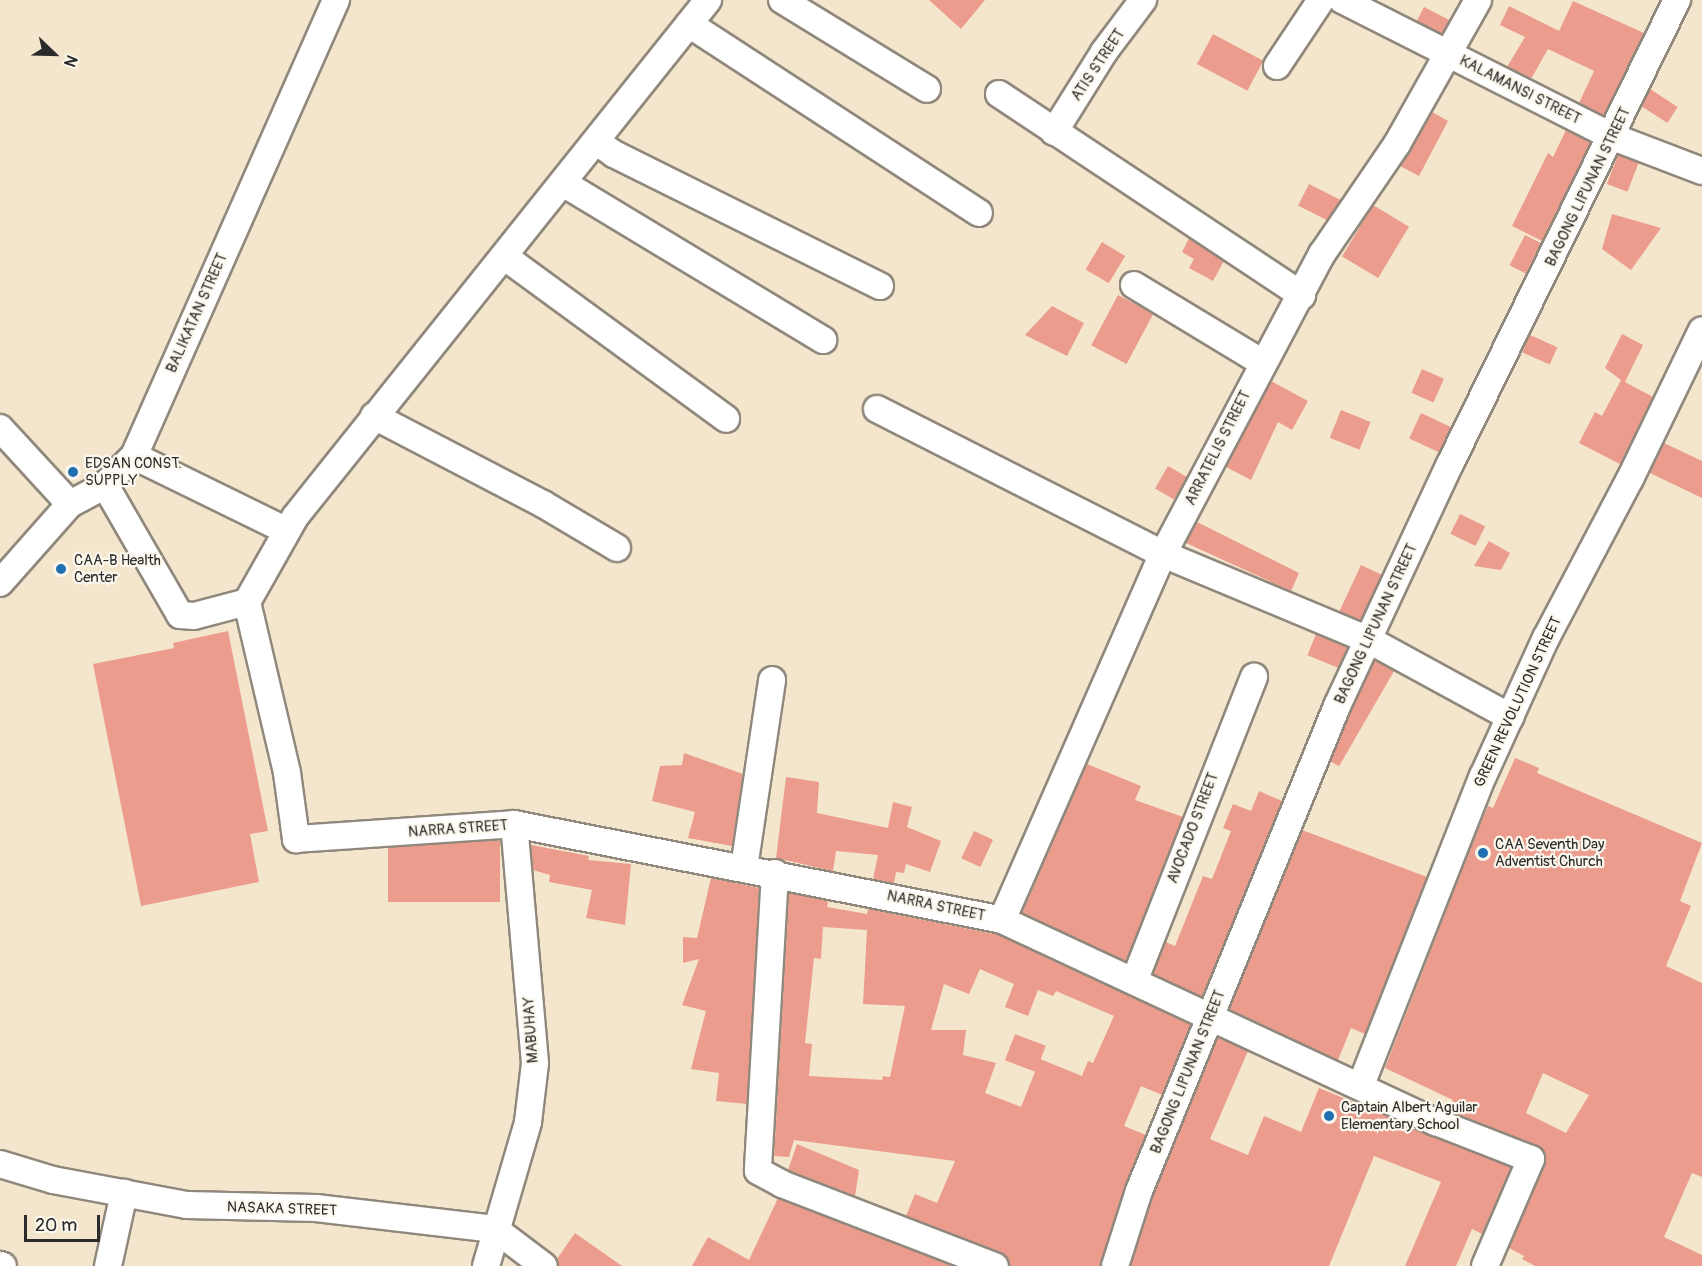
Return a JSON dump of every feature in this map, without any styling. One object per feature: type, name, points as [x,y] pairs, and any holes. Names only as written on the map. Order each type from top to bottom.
[{"type":"street","name":"BALIKATAN STREET","points":[[0,583],[70,504],[105,485],[134,456],[336,0]]},
{"type":"street","points":[[105,485],[180,615],[194,616],[247,602],[266,573],[285,530],[708,0]]},
{"type":"street","points":[[782,0],[927,89]]},
{"type":"street","name":"ATIS STREET","points":[[1054,132],[1104,52],[1143,0]]},
{"type":"street","points":[[1277,66],[1321,0]]},
{"type":"street","name":"KALAMANSI STREET","points":[[1342,0],[1612,137],[1702,171]]},
{"type":"street","name":"ARRATELIS STREET","points":[[1002,920],[1163,554],[1322,254],[1397,144],[1450,55],[1478,0]]},
{"type":"street","name":"BAGONG LIPUNAN STREET","points":[[1115,1266],[1139,1191],[1296,801],[1450,464],[1612,137],[1677,0]]},
{"type":"street","points":[[689,24],[979,213]]},
{"type":"street","points":[[999,94],[1302,295]]},
{"type":"street","points":[[596,141],[614,154],[880,286]]},
{"type":"street","points":[[563,183],[823,340]]},
{"type":"street","points":[[505,256],[726,419]]},
{"type":"street","points":[[1134,285],[1263,363]]},
{"type":"street","name":"GREEN REVOLUTION STREET","points":[[1361,1085],[1452,852],[1510,717],[1702,330]]},
{"type":"street","points":[[877,409],[1163,554],[1370,640],[1510,717]]},
{"type":"street","points":[[374,416],[543,504],[617,548]]},
{"type":"street","points":[[0,428],[70,504]]},
{"type":"street","points":[[134,456],[285,530]]},
{"type":"street","name":"NARRA STREET","points":[[247,602],[287,772],[296,839],[514,824],[775,873],[1002,920],[1135,979],[1210,1018],[1361,1085],[1436,1122],[1531,1159],[1485,1266]]},
{"type":"street","name":"AVOCADO STREET","points":[[1135,979],[1254,677]]},
{"type":"street","points":[[744,868],[772,680]]},
{"type":"street","name":"MABUHAY","points":[[486,1266],[528,1122],[535,1063],[514,824]]},
{"type":"street","points":[[775,873],[758,1172],[782,1184],[995,1266]]},
{"type":"street","name":"NASAKA STREET","points":[[0,1164],[52,1180],[187,1205],[316,1208],[495,1229]]},
{"type":"street","points":[[108,1266],[124,1193]]},
{"type":"street","points":[[495,1229],[544,1266]]},
{"type":"building","points":[[929,0],[985,0],[961,29]]},
{"type":"building","points":[[1573,1],[1644,33],[1604,116],[1579,103],[1594,71],[1548,49],[1531,79],[1507,67],[1525,37],[1500,25],[1509,6],[1559,31]]},
{"type":"building","points":[[1424,7],[1450,20],[1443,34],[1417,21]]},
{"type":"building","points":[[1213,34],[1263,61],[1247,91],[1197,64]]},
{"type":"building","points":[[1650,89],[1678,107],[1667,123],[1640,105]]},
{"type":"building","points":[[1432,112],[1448,121],[1419,176],[1400,166]]},
{"type":"building","points":[[1566,130],[1591,142],[1542,241],[1512,226],[1548,153],[1553,157]]},
{"type":"building","points":[[1618,155],[1639,163],[1627,192],[1607,184]]},
{"type":"building","points":[[1309,184],[1341,200],[1330,222],[1298,205]]},
{"type":"building","points":[[1373,205],[1409,227],[1378,278],[1342,256]]},
{"type":"building","points":[[1612,214],[1661,228],[1631,270],[1602,249]]},
{"type":"building","points":[[1525,235],[1541,243],[1526,273],[1510,265]]},
{"type":"building","points":[[1189,238],[1224,261],[1213,281],[1189,268],[1194,259],[1182,252]]},
{"type":"building","points":[[1102,242],[1125,256],[1109,283],[1086,269]]},
{"type":"building","points":[[1118,295],[1153,314],[1127,364],[1091,345]]},
{"type":"building","points":[[1052,306],[1084,323],[1067,356],[1025,335]]},
{"type":"building","points":[[1622,334],[1643,345],[1625,382],[1653,397],[1620,464],[1579,443],[1595,412],[1602,416],[1621,380],[1605,368]]},
{"type":"building","points":[[1530,335],[1557,347],[1550,365],[1522,352]]},
{"type":"building","points":[[1422,369],[1444,379],[1433,403],[1411,393]]},
{"type":"building","points":[[1271,381],[1308,401],[1292,430],[1278,422],[1251,480],[1226,467]]},
{"type":"building","points":[[1341,410],[1371,422],[1359,450],[1330,438]]},
{"type":"building","points":[[1421,413],[1451,427],[1439,452],[1409,438]]},
{"type":"building","points":[[1664,443],[1702,461],[1702,498],[1650,473]]},
{"type":"building","points":[[1168,466],[1187,477],[1174,500],[1155,489]]},
{"type":"building","points":[[1460,514],[1485,526],[1476,546],[1450,534]]},
{"type":"building","points":[[1197,522],[1299,573],[1291,591],[1186,543]]},
{"type":"building","points":[[1489,541],[1510,553],[1501,570],[1474,566]]},
{"type":"building","points":[[1361,565],[1382,575],[1360,621],[1339,611]]},
{"type":"building","points":[[228,631],[268,831],[250,834],[259,882],[141,906],[93,664],[174,648],[173,643]]},
{"type":"building","points":[[1316,634],[1348,647],[1340,668],[1307,655]]},
{"type":"building","points":[[1375,660],[1394,671],[1339,766],[1320,755]]},
{"type":"building","points":[[684,753],[743,774],[732,846],[688,838],[695,812],[652,801],[660,766],[682,765]]},
{"type":"building","points":[[1515,758],[1539,768],[1537,773],[1702,843],[1680,901],[1691,906],[1666,966],[1702,983],[1702,1177],[1692,1173],[1664,1237],[1702,1255],[1702,1266],[1535,1266],[1522,1259],[1524,1256],[1509,1248],[1545,1165],[1543,1150],[1448,1111],[1453,1100],[1385,1068],[1474,839],[1488,806],[1493,808]],"holes":[[[1543,1073],[1589,1095],[1566,1133],[1526,1113]]]},
{"type":"building","points":[[1087,764],[1141,786],[1135,800],[1183,817],[1126,961],[1022,913]]},
{"type":"building","points":[[786,777],[819,782],[817,813],[888,828],[893,802],[912,807],[907,827],[941,841],[930,872],[906,864],[904,873],[896,872],[894,883],[873,879],[878,855],[836,851],[833,871],[776,858]]},
{"type":"building","points":[[1259,791],[1282,801],[1202,997],[1153,974],[1166,942],[1175,946],[1203,876],[1212,879],[1231,831],[1223,828],[1233,804],[1251,811]]},
{"type":"building","points":[[1302,830],[1427,877],[1365,1034],[1351,1028],[1338,1060],[1229,1009]]},
{"type":"building","points":[[974,831],[993,840],[980,867],[961,858]]},
{"type":"building","points":[[388,841],[500,841],[500,902],[388,902]]},
{"type":"building","points":[[531,845],[589,856],[588,860],[631,864],[625,925],[586,918],[592,890],[549,882],[550,875],[533,870]]},
{"type":"building","points":[[711,878],[759,888],[747,1104],[716,1101],[719,1073],[691,1069],[706,1011],[682,1005],[699,959],[683,963],[683,937],[697,938]]},
{"type":"building","points":[[789,893],[828,901],[827,907],[867,914],[868,909],[999,935],[1191,1024],[1162,1095],[1141,1086],[1124,1126],[1146,1135],[1125,1186],[1100,1266],[1010,1266],[1000,1252],[906,1216],[915,1194],[937,1203],[955,1161],[794,1140],[789,1157],[774,1156]],"holes":[[[823,927],[867,930],[863,1004],[905,1006],[890,1077],[883,1076],[882,1080],[809,1076],[812,1044],[805,1043],[814,958],[821,959]],[[980,969],[1014,984],[1005,1007],[1028,1016],[1038,990],[1053,996],[1056,991],[1114,1016],[1093,1063],[1088,1061],[1082,1076],[1040,1059],[1021,1107],[985,1093],[996,1063],[963,1055],[966,1030],[931,1030],[944,984],[969,994]]]},
{"type":"building","points":[[1015,1034],[1046,1046],[1036,1072],[1005,1060]]},
{"type":"building","name":"Captain Albert Aguilar Elementary School","points":[[1218,1037],[1248,1051],[1210,1139],[1248,1155],[1264,1116],[1301,1132],[1319,1088],[1511,1167],[1482,1234],[1472,1229],[1456,1266],[1405,1266],[1441,1182],[1374,1156],[1329,1266],[1131,1266],[1153,1196]]},
{"type":"building","points":[[797,1144],[859,1170],[855,1196],[788,1170]]},
{"type":"building","points":[[778,1198],[953,1266],[692,1266],[708,1237],[749,1260]]},
{"type":"building","points":[[575,1233],[622,1266],[559,1266],[557,1259]]},
{"type":"place","name":"EDSAN CONST. SUPPLY","points":[[73,472]]},
{"type":"place","name":"CAA-B Health Center","points":[[61,569]]},
{"type":"place","name":"CAA Seventh Day Adventist Church","points":[[1483,853]]},
{"type":"place","name":"Captain Albert Aguilar Elementary School","points":[[1329,1116]]}]
